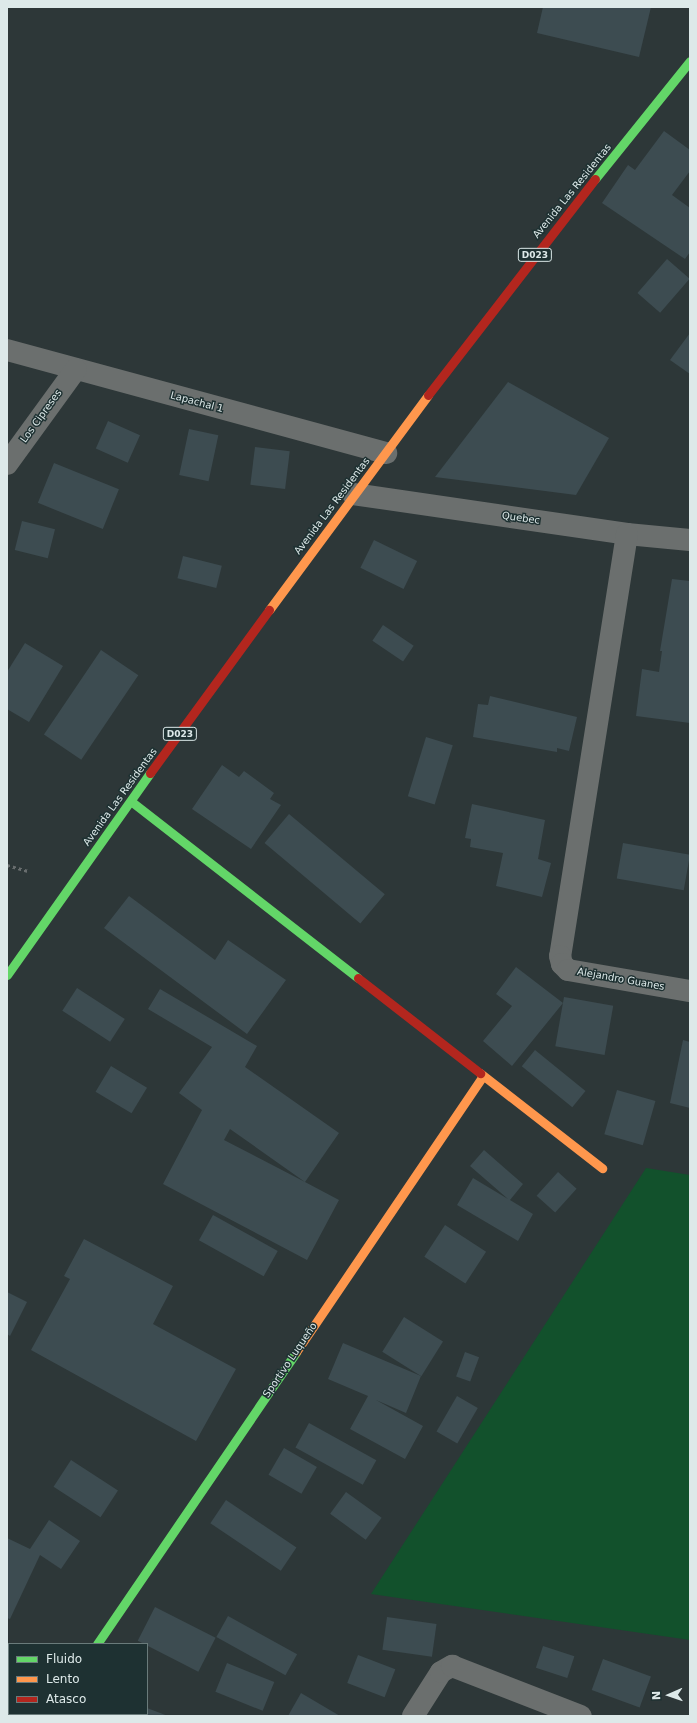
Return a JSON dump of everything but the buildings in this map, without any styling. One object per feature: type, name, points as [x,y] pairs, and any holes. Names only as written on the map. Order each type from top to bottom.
[{"type":"street","name":"Avenida Las Residentas","points":[[7,976],[69,884],[132,802],[353,494],[386,453],[548,237],[690,61]]},
{"type":"street","name":"Lapachal 1","points":[[7,350],[386,453]]},
{"type":"street","name":"Los Cipreses","points":[[7,464],[76,369]]},
{"type":"street","name":"Quebec","points":[[353,494],[627,534],[690,540]]},
{"type":"street","name":"Alejandro Guanes","points":[[627,534],[560,956],[562,964],[568,970],[690,991]]},
{"type":"street","points":[[132,802],[602,1168]]},
{"type":"street","name":"Sportivo Luqueño","points":[[98,1643],[483,1076]]},
{"type":"street","points":[[413,1716],[441,1672],[452,1666],[581,1716]]},
{"type":"path","points":[[7,864],[28,871]]},
{"type":"green space","points":[[646,1168],[690,1175],[690,1640],[371,1594]]},
{"type":"traffic: fast","points":[[595,179],[690,61]]},
{"type":"traffic: fast","points":[[7,975],[150,773]]},
{"type":"traffic: fast","points":[[132,802],[358,978]]},
{"type":"traffic: fast","points":[[98,1643],[296,1352]]},
{"type":"traffic: slow","points":[[269,610],[428,395]]},
{"type":"traffic: slow","points":[[480,1073],[602,1168]]},
{"type":"traffic: slow","points":[[296,1352],[483,1076]]},
{"type":"traffic: jam","points":[[428,395],[595,179]]},
{"type":"traffic: jam","points":[[150,773],[269,610]]},
{"type":"traffic: jam","points":[[358,978],[480,1073]]}]
